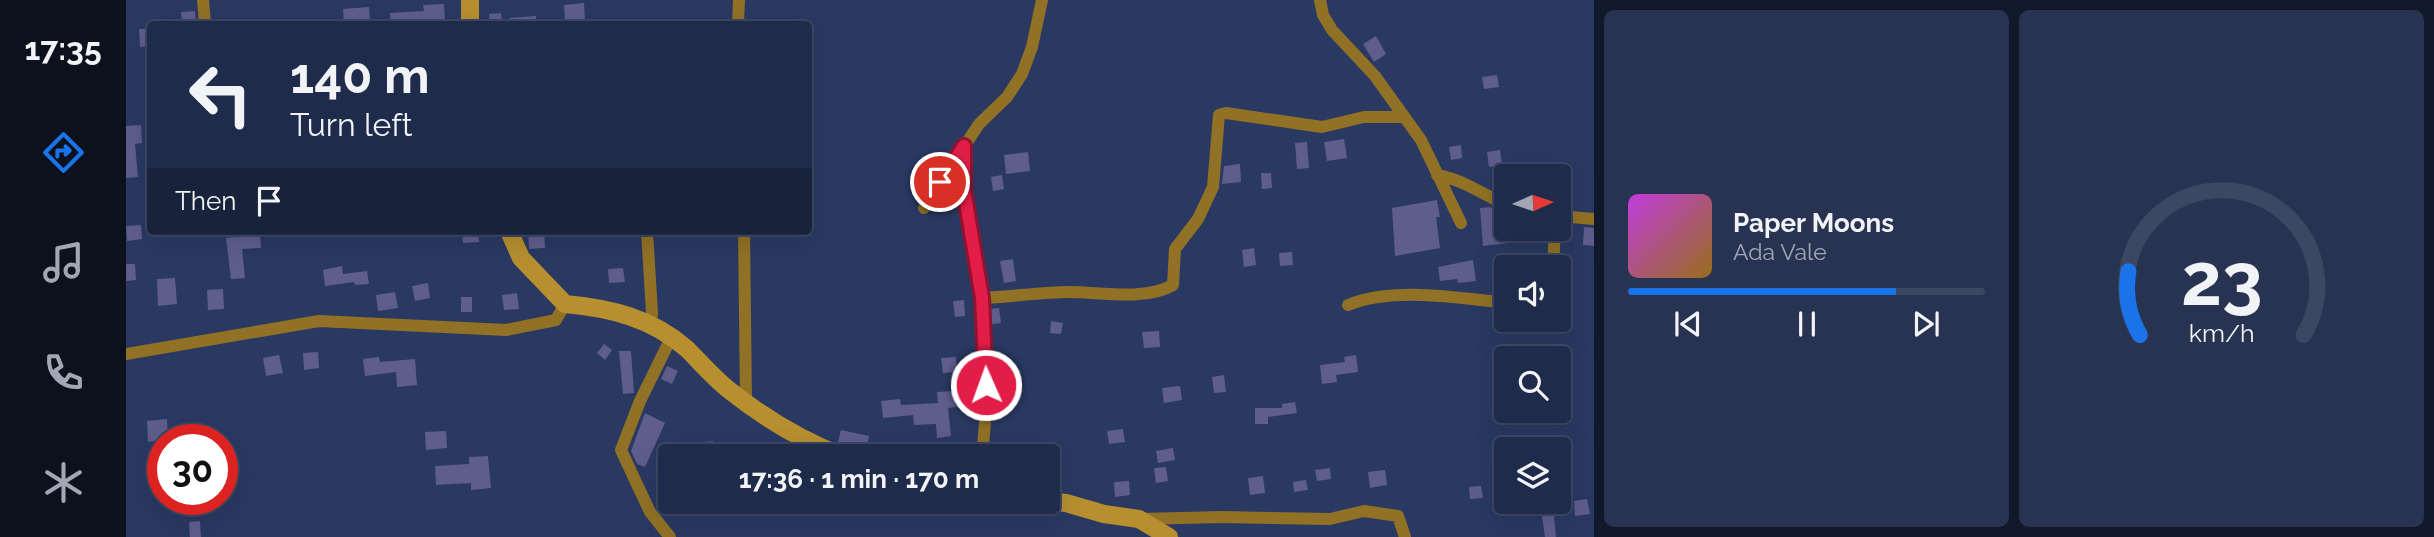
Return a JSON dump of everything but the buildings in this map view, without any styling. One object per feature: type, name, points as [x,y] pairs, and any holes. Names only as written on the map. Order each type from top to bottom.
[{"type":"main road","points":[[470,0],[470,21]]},
{"type":"main road","points":[[511,235],[521,258],[565,304],[599,307],[645,320],[684,347],[728,390],[812,444]]},
{"type":"main road","points":[[1060,502],[1104,514],[1139,519],[1169,537]]},
{"type":"street","points":[[203,0],[205,21]]},
{"type":"street","points":[[738,21],[739,0]]},
{"type":"street","points":[[925,208],[979,124],[1007,97],[1022,74],[1032,47],[1042,0]]},
{"type":"street","points":[[1320,0],[1332,30],[1375,76],[1421,140],[1461,223]]},
{"type":"street","points":[[982,298],[1068,292],[1152,292],[1173,285],[1175,248],[1198,219],[1213,187],[1219,115],[1226,113],[1322,127],[1364,117],[1403,117]]},
{"type":"street","points":[[964,146],[964,190],[982,298],[986,411],[983,444]]},
{"type":"street","points":[[1437,175],[1454,178],[1494,199]]},
{"type":"street","points":[[1572,217],[1594,219]]},
{"type":"street","points":[[647,235],[651,324]]},
{"type":"street","points":[[744,235],[746,402]]},
{"type":"street","points":[[1348,305],[1360,300],[1424,294],[1494,302]]},
{"type":"street","points":[[126,354],[319,321],[506,330],[556,320],[565,304]]},
{"type":"street","points":[[670,537],[650,512],[621,450],[640,401],[671,338]]},
{"type":"street","points":[[1139,519],[1330,519],[1364,511],[1398,516],[1405,537]]},
{"type":"route","points":[[940,182],[964,146],[964,190],[982,298],[986,385]]}]
